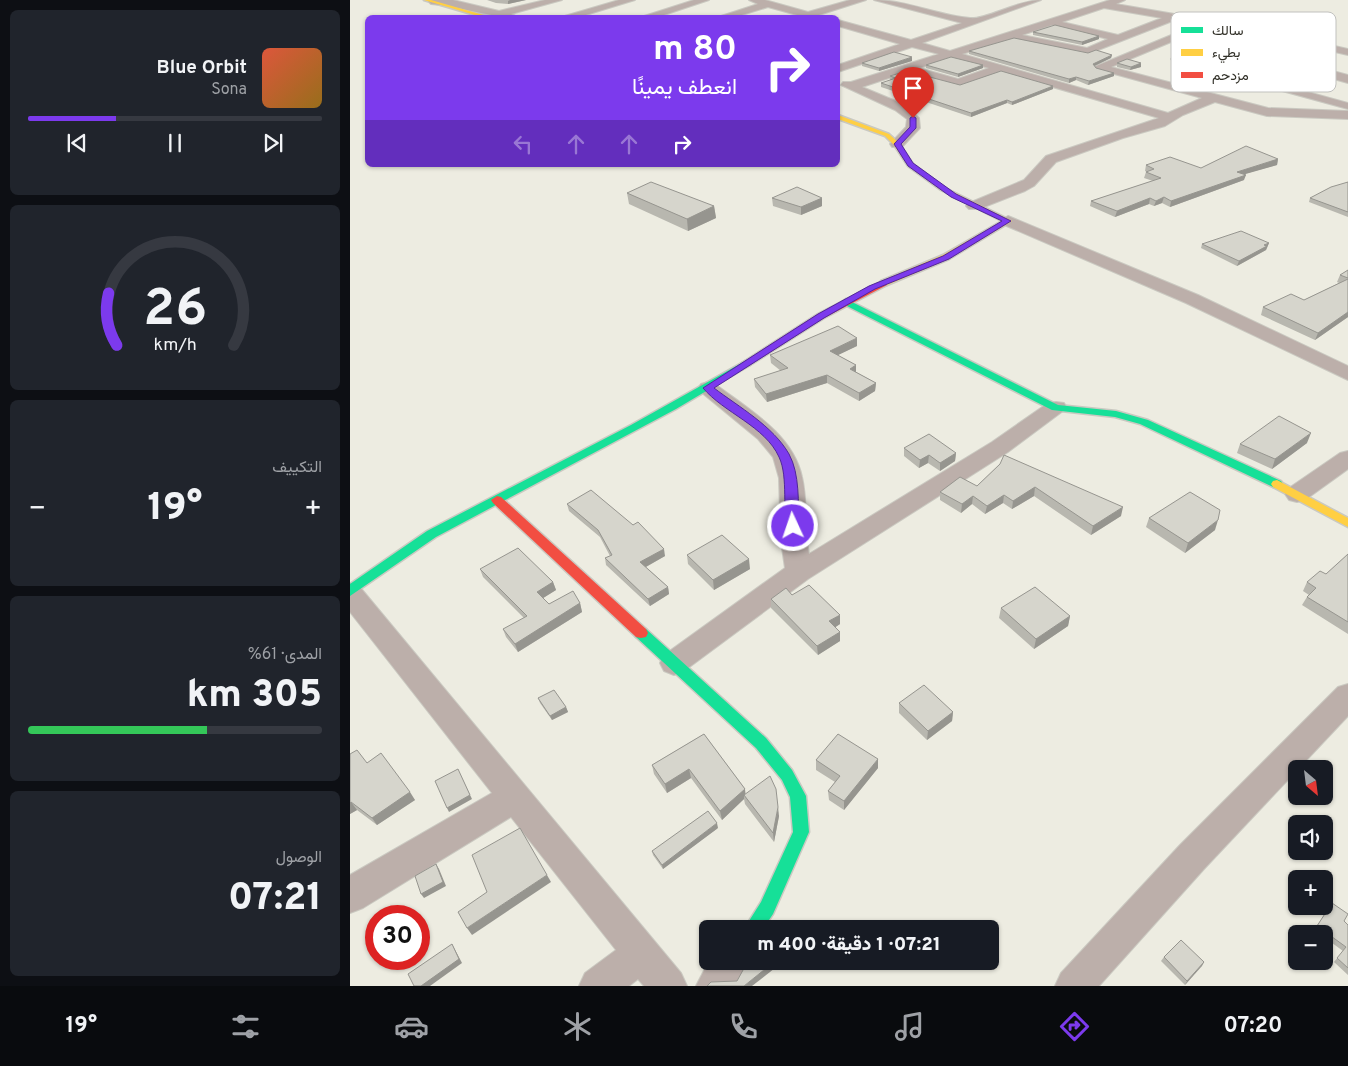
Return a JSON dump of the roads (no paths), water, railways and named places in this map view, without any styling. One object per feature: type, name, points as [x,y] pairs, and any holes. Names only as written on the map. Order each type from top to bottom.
[{"type":"street","points":[[500,15],[557,0]]},
{"type":"street","points":[[574,15],[630,0]]},
{"type":"street","points":[[652,15],[700,0]]},
{"type":"street","points":[[754,0],[801,15]]},
{"type":"street","points":[[813,15],[861,0]]},
{"type":"street","points":[[879,0],[970,21],[1084,52],[1171,18]]},
{"type":"street","points":[[840,67],[970,21],[1036,0]]},
{"type":"street","points":[[1078,0],[1171,17]]},
{"type":"street","points":[[852,86],[1055,23],[1120,0]]},
{"type":"street","points":[[429,1],[492,15]]},
{"type":"street","points":[[429,1],[453,1],[493,15]]},
{"type":"street","points":[[897,14],[938,2]]},
{"type":"street","points":[[730,15],[768,4]]},
{"type":"street","points":[[840,31],[870,22]]},
{"type":"street","points":[[1055,23],[1120,38]]},
{"type":"street","points":[[840,25],[952,54],[1170,118]]},
{"type":"street","points":[[1147,28],[1171,33]]},
{"type":"street","points":[[1171,39],[1100,67],[1171,87]]},
{"type":"street","points":[[1336,65],[1348,61]]},
{"type":"street","points":[[909,68],[959,83],[1001,68]]},
{"type":"street","points":[[840,83],[852,86],[899,107],[913,118],[913,128],[897,144]]},
{"type":"street","points":[[1114,100],[1160,84]]},
{"type":"street","points":[[1191,92],[1278,114],[1318,115],[1347,109]]},
{"type":"street","points":[[1231,102],[1260,92]]},
{"type":"street","points":[[1295,92],[1347,109]]},
{"type":"street","points":[[974,206],[1029,183],[1044,164],[1051,159],[1118,134],[1160,124],[1214,98]]},
{"type":"street","points":[[840,118],[887,134],[897,144],[910,164],[943,189],[974,206],[1192,299],[1348,374]]},
{"type":"street","points":[[668,986],[350,592],[414,545],[444,527],[590,453],[708,388],[846,302],[872,288],[946,257],[1008,221]]},
{"type":"street","points":[[846,302],[1056,408],[1116,414],[1144,422],[1297,494],[1348,523]]},
{"type":"street","points":[[708,388],[766,434],[784,455],[791,478],[794,541],[799,572]]},
{"type":"street","points":[[674,664],[799,572],[926,494],[1056,408]]},
{"type":"street","points":[[1297,494],[1348,458]]},
{"type":"street","points":[[497,500],[761,744],[787,775],[798,796],[801,832],[767,908],[759,920]]},
{"type":"street","points":[[1074,986],[1192,857],[1348,696]]},
{"type":"street","points":[[350,895],[514,797]]},
{"type":"street","points":[[598,986],[641,954]]},
{"type":"street","points":[[714,986],[725,970]]}]
